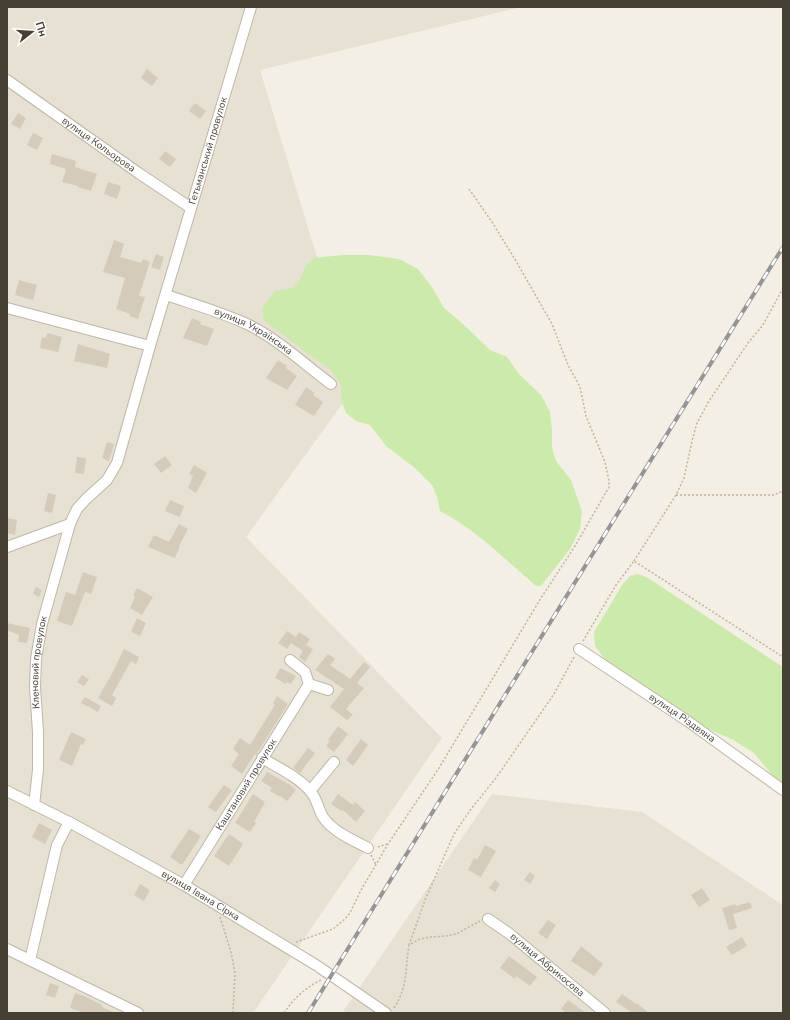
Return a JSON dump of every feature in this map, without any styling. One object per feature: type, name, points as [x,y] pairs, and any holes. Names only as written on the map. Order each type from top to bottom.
[{"type":"street","name":"Гетьманський провулок","points":[[150,346],[251,7]]},
{"type":"street","name":"вулиця Кольорова","points":[[7,80],[140,174],[191,208]]},
{"type":"street","name":"вулиця Українська","points":[[166,295],[247,324],[268,336],[331,384]]},
{"type":"street","points":[[7,308],[150,346]]},
{"type":"street","name":"Кленовий провулок","points":[[34,805],[38,770],[38,732],[35,687],[36,659],[42,624],[70,524],[77,510],[86,499],[107,480],[117,463],[150,346]]},
{"type":"street","points":[[7,547],[70,524]]},
{"type":"street","name":"вулиця Різдвяна","points":[[579,649],[686,720],[783,790]]},
{"type":"street","points":[[290,660],[305,672],[309,684],[328,690]]},
{"type":"street","name":"Каштановий провулок","points":[[184,885],[309,684]]},
{"type":"street","points":[[262,758],[310,791],[327,822],[337,830],[368,848]]},
{"type":"street","points":[[310,791],[334,762]]},
{"type":"street","name":"вулиця Івана Сірка","points":[[7,791],[69,822],[184,885],[390,1011]]},
{"type":"street","points":[[30,960],[57,845],[69,822]]},
{"type":"street","name":"вулиця Абрикосова","points":[[488,919],[510,934],[605,1013]]},
{"type":"street","points":[[7,948],[138,1013]]},
{"type":"path","points":[[282,945],[333,929],[345,920],[388,844],[439,768],[541,598],[575,546],[609,487],[605,462],[586,416],[580,387],[568,365],[552,324],[508,248],[469,189]]},
{"type":"path","points":[[390,1011],[399,999],[406,979],[409,945],[425,900],[454,834],[554,694],[616,585],[634,561],[676,495],[684,478],[697,424],[713,395],[748,343],[763,326],[783,288]]},
{"type":"path","points":[[676,495],[774,495],[783,492]]},
{"type":"path","points":[[634,561],[783,657]]},
{"type":"path","points":[[219,907],[221,922],[231,952],[234,973],[233,1013]]},
{"type":"path","points":[[409,945],[420,939],[456,934],[478,921],[488,919]]},
{"type":"path","points":[[284,1013],[299,994],[312,985],[332,975]]},
{"type":"shaded area","points":[[7,7],[521,7],[260,70],[356,385],[246,537],[442,738],[253,1013],[7,1013]]},
{"type":"shaded area","points":[[492,794],[642,812],[783,905],[783,1013],[342,1013]]},
{"type":"green space","points":[[342,255],[369,255],[399,259],[418,269],[432,287],[444,308],[490,350],[507,357],[519,374],[541,395],[550,412],[552,448],[556,461],[571,480],[582,511],[580,529],[570,549],[541,586],[536,586],[478,536],[440,511],[437,497],[432,485],[415,468],[387,447],[370,425],[356,421],[346,413],[341,399],[341,385],[331,370],[264,320],[262,308],[275,291],[293,288],[300,280],[306,265],[314,258]]},
{"type":"green space","points":[[638,574],[648,578],[783,667],[783,788],[754,753],[733,740],[702,726],[605,660],[595,646],[594,632],[622,585],[630,576]]},
{"type":"building","points":[[147,69],[158,78],[152,86],[141,78]]},
{"type":"building","points":[[195,103],[206,111],[200,119],[189,111]]},
{"type":"building","points":[[18,113],[26,118],[20,129],[11,124]]},
{"type":"building","points":[[33,133],[43,138],[37,150],[27,145]]},
{"type":"building","points":[[165,151],[176,159],[170,167],[159,159]]},
{"type":"building","points":[[52,154],[76,161],[75,167],[97,174],[91,191],[78,187],[79,186],[62,182],[66,169],[50,164]]},
{"type":"building","points":[[108,182],[121,186],[117,199],[104,194]]},
{"type":"building","points":[[114,240],[124,244],[120,257],[141,263],[143,259],[150,262],[139,296],[145,297],[138,319],[129,316],[130,314],[116,309],[125,278],[103,272]]},
{"type":"building","points":[[156,254],[164,257],[160,270],[151,267]]},
{"type":"building","points":[[19,280],[37,285],[33,300],[15,295]]},
{"type":"building","points":[[192,318],[201,322],[200,324],[214,329],[207,346],[183,338]]},
{"type":"building","points":[[47,333],[62,337],[58,352],[40,348],[42,337],[46,338]]},
{"type":"building","points":[[78,344],[110,354],[107,368],[74,361]]},
{"type":"building","points":[[278,360],[287,366],[286,368],[297,376],[287,390],[266,378]]},
{"type":"building","points":[[306,387],[315,393],[313,395],[323,402],[314,416],[295,405]]},
{"type":"building","points":[[107,442],[114,444],[109,461],[102,458]]},
{"type":"building","points":[[165,456],[172,465],[161,473],[154,464]]},
{"type":"building","points":[[77,457],[86,458],[84,474],[75,473]]},
{"type":"building","points":[[194,465],[207,473],[196,493],[188,488],[193,476],[189,474]]},
{"type":"building","points":[[48,493],[56,495],[52,513],[44,511]]},
{"type":"building","points":[[170,500],[184,506],[180,517],[165,511]]},
{"type":"building","points":[[7,518],[17,520],[15,535],[7,533]]},
{"type":"building","points":[[179,524],[188,529],[179,546],[175,558],[148,547],[154,535],[169,542]]},
{"type":"building","points":[[83,572],[97,577],[91,594],[85,592],[72,626],[57,621],[66,592],[75,595]]},
{"type":"building","points":[[36,587],[42,590],[39,597],[33,594]]},
{"type":"building","points":[[137,588],[153,597],[142,615],[130,608],[135,597],[133,595]]},
{"type":"building","points":[[137,618],[146,623],[140,636],[131,632]]},
{"type":"building","points":[[7,623],[30,628],[27,643],[18,642],[19,635],[7,630]]},
{"type":"building","points":[[287,631],[296,637],[299,632],[310,639],[306,645],[313,649],[305,662],[299,657],[303,651],[291,643],[287,649],[278,643]]},
{"type":"building","points":[[124,649],[139,657],[136,664],[131,661],[112,695],[116,698],[112,706],[98,698]]},
{"type":"building","points":[[328,654],[335,659],[330,665],[350,679],[364,662],[370,667],[357,683],[364,688],[346,709],[353,715],[347,720],[330,707],[344,689],[315,670]]},
{"type":"building","points":[[280,668],[296,676],[291,684],[287,682],[286,684],[275,678]]},
{"type":"building","points":[[82,675],[89,679],[84,686],[77,682]]},
{"type":"building","points":[[277,696],[288,704],[256,755],[255,754],[242,774],[231,766],[239,754],[233,749],[240,738],[250,745],[275,705],[273,703]]},
{"type":"building","points":[[85,697],[101,706],[98,712],[81,703]]},
{"type":"building","points":[[338,726],[348,734],[334,752],[326,746],[330,741],[328,740]]},
{"type":"building","points":[[71,732],[86,739],[83,745],[81,744],[72,766],[59,760]]},
{"type":"building","points":[[361,739],[368,745],[353,766],[346,760]]},
{"type":"building","points":[[308,748],[315,753],[300,773],[293,768]]},
{"type":"building","points":[[267,772],[296,790],[287,801],[270,791],[272,788],[261,781]]},
{"type":"building","points":[[224,785],[232,790],[216,812],[208,807]]},
{"type":"building","points":[[253,794],[265,802],[254,822],[256,823],[250,832],[235,823]]},
{"type":"building","points":[[338,794],[353,805],[355,802],[365,811],[356,822],[343,810],[342,811],[331,804]]},
{"type":"building","points":[[39,823],[52,830],[45,844],[32,837]]},
{"type":"building","points":[[189,829],[201,836],[182,865],[170,857]]},
{"type":"building","points":[[229,834],[243,844],[229,866],[214,856]]},
{"type":"building","points":[[485,845],[496,851],[481,877],[468,870],[474,858],[477,860]]},
{"type":"building","points":[[530,872],[535,876],[530,884],[524,880]]},
{"type":"building","points":[[495,880],[500,884],[495,892],[489,888]]},
{"type":"building","points":[[140,884],[150,890],[144,901],[134,895]]},
{"type":"building","points":[[702,888],[710,900],[699,907],[691,895]]},
{"type":"building","points":[[750,902],[752,908],[733,914],[737,928],[729,930],[722,908]]},
{"type":"building","points":[[548,920],[556,925],[547,939],[538,933]]},
{"type":"building","points":[[742,937],[747,946],[732,955],[726,947]]},
{"type":"building","points":[[581,946],[603,964],[594,976],[571,961]]},
{"type":"building","points":[[509,956],[537,977],[530,986],[516,976],[515,979],[500,968]]},
{"type":"building","points":[[50,983],[59,986],[55,998],[46,995]]},
{"type":"building","points":[[75,993],[102,1005],[102,1007],[115,1013],[84,1013],[70,1008]]},
{"type":"building","points":[[622,994],[636,1004],[637,1003],[649,1013],[632,1013],[616,1002]]},
{"type":"building","points":[[568,1000],[586,1013],[566,1013],[561,1009]]},
{"type":"railway","points":[[308,1013],[783,247]]}]
